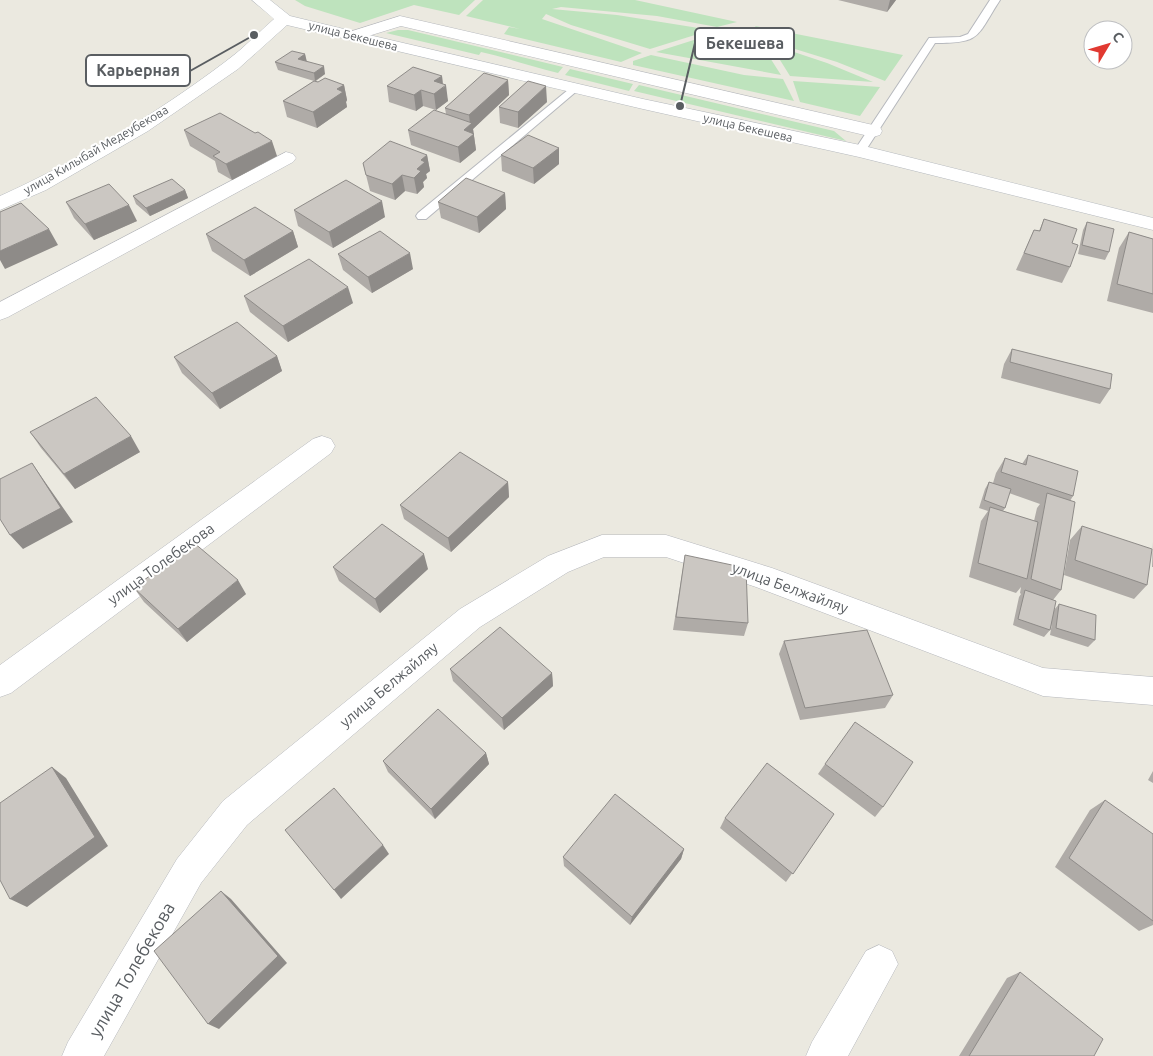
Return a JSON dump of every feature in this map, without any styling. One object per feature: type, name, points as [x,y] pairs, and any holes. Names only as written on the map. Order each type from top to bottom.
[{"type":"street","points":[[260,0],[284,18]]},
{"type":"street","name":"улица Бекешева","points":[[284,18],[352,36],[574,88],[860,152],[1153,224]]},
{"type":"street","name":"улица Килыбай Медеубекова","points":[[0,204],[39,186],[141,127],[232,64],[284,18]]},
{"type":"street","points":[[352,36],[400,21],[873,131]]},
{"type":"street","points":[[0,312],[286,158]]},
{"type":"street","name":"улица Толебекова","points":[[0,683],[322,446]]},
{"type":"street","name":"улица Белжайляу","points":[[235,813],[470,618],[558,564],[602,546],[666,546],[762,577],[1043,682],[1153,692]]},
{"type":"street","name":"улица Толебекова","points":[[82,1056],[189,871],[235,813]]},
{"type":"street","points":[[826,1056],[879,964]]},
{"type":"lane","points":[[860,152],[932,40],[962,40],[972,36],[995,0]]},
{"type":"lane","points":[[422,216],[574,88]]},
{"type":"green space","points":[[295,0],[475,0],[459,15],[414,5],[360,23],[305,6]]},
{"type":"green space","points":[[483,0],[635,0],[737,22],[717,27],[657,16],[561,7],[552,9],[617,15],[711,30],[650,49],[571,25],[546,14],[542,19],[642,53],[621,62],[504,34],[509,27],[520,29],[466,16]]},
{"type":"green space","points":[[755,26],[903,55],[885,81],[837,62],[766,40]]},
{"type":"green space","points":[[408,30],[563,67],[558,73],[481,52],[479,55],[386,33]]},
{"type":"green space","points":[[719,32],[760,42],[781,75],[656,52]]},
{"type":"green space","points":[[770,44],[827,63],[873,82],[790,76]]},
{"type":"green space","points":[[651,55],[744,75],[783,79],[794,101],[633,65],[633,61]]},
{"type":"green space","points":[[570,69],[633,84],[629,91],[565,75]]},
{"type":"green space","points":[[793,81],[880,87],[860,116],[800,102]]},
{"type":"green space","points":[[639,85],[834,131],[846,141],[634,91]]},
{"type":"building","points":[[292,51],[305,54],[298,59],[324,66],[314,73],[275,62]]},
{"type":"building","points":[[413,67],[442,76],[434,81],[446,85],[434,94],[421,90],[414,95],[387,86]]},
{"type":"building","points":[[484,73],[508,80],[469,115],[445,108]]},
{"type":"building","points":[[325,78],[344,85],[337,89],[343,92],[313,112],[283,101],[314,81],[318,82]]},
{"type":"building","points":[[528,81],[546,86],[518,112],[499,107]]},
{"type":"building","points":[[434,110],[472,123],[464,130],[474,134],[458,147],[408,130]]},
{"type":"building","points":[[220,113],[272,141],[226,164],[213,156],[220,152],[184,130]]},
{"type":"building","points":[[528,135],[559,148],[533,168],[501,155]]},
{"type":"building","points":[[390,141],[427,155],[421,160],[425,162],[417,169],[421,171],[414,178],[402,175],[392,184],[366,175],[363,163]]},
{"type":"building","points":[[466,178],[505,193],[477,217],[438,202]]},
{"type":"building","points":[[172,179],[185,190],[146,208],[133,196]]},
{"type":"building","points":[[346,180],[382,201],[329,232],[294,210]]},
{"type":"building","points":[[109,184],[129,205],[85,224],[66,202]]},
{"type":"building","points":[[21,203],[49,229],[0,251],[0,212]]},
{"type":"building","points":[[255,207],[293,231],[244,260],[206,234]]},
{"type":"building","points":[[1044,219],[1077,229],[1072,243],[1078,245],[1070,267],[1024,253],[1034,230],[1040,231]]},
{"type":"building","points":[[1087,222],[1114,229],[1109,252],[1082,245]]},
{"type":"building","points":[[380,231],[410,253],[368,277],[338,254]]},
{"type":"building","points":[[1129,232],[1153,239],[1153,294],[1117,284]]},
{"type":"building","points":[[309,259],[348,287],[283,326],[244,296]]},
{"type":"building","points":[[237,322],[277,356],[212,393],[174,357]]},
{"type":"building","points":[[1012,349],[1112,374],[1110,389],[1010,362]]},
{"type":"building","points":[[96,397],[131,436],[64,474],[30,432]]},
{"type":"building","points":[[460,452],[508,482],[448,538],[400,505]]},
{"type":"building","points":[[1028,455],[1078,471],[1073,496],[1001,472],[1005,458],[1026,465]]},
{"type":"building","points":[[32,463],[61,508],[10,535],[0,519],[0,479]]},
{"type":"building","points":[[989,482],[1011,489],[1005,508],[984,500]]},
{"type":"building","points":[[1047,493],[1075,502],[1061,590],[1031,579]]},
{"type":"building","points":[[990,507],[1038,522],[1027,579],[978,563]]},
{"type":"building","points":[[382,524],[424,554],[375,599],[333,567]]},
{"type":"building","points":[[1082,526],[1152,549],[1147,585],[1075,560]]},
{"type":"building","points":[[193,542],[238,580],[178,629],[134,588]]},
{"type":"building","points":[[685,555],[746,568],[748,623],[676,617]]},
{"type":"building","points":[[1025,590],[1056,601],[1050,630],[1018,619]]},
{"type":"building","points":[[1059,604],[1096,615],[1095,640],[1056,628]]},
{"type":"building","points":[[500,627],[552,673],[502,718],[450,669]]},
{"type":"building","points":[[867,630],[893,695],[805,708],[784,641]]},
{"type":"building","points":[[438,709],[486,753],[431,809],[383,761]]},
{"type":"building","points":[[855,722],[913,762],[883,807],[825,764]]},
{"type":"building","points":[[767,763],[834,814],[793,874],[725,818]]},
{"type":"building","points":[[52,767],[95,837],[10,899],[0,880],[0,803]]},
{"type":"building","points":[[334,788],[383,845],[334,890],[285,830]]},
{"type":"building","points":[[615,794],[684,849],[632,917],[563,857]]},
{"type":"building","points":[[1105,800],[1153,834],[1153,921],[1069,858]]},
{"type":"building","points":[[221,891],[278,956],[208,1024],[154,951]]},
{"type":"building","points":[[1020,972],[1103,1039],[1094,1056],[969,1056]]},
{"type":"place","name":"Карьерная","points":[[254,35]]},
{"type":"place","name":"Бекешева","points":[[680,106]]}]
